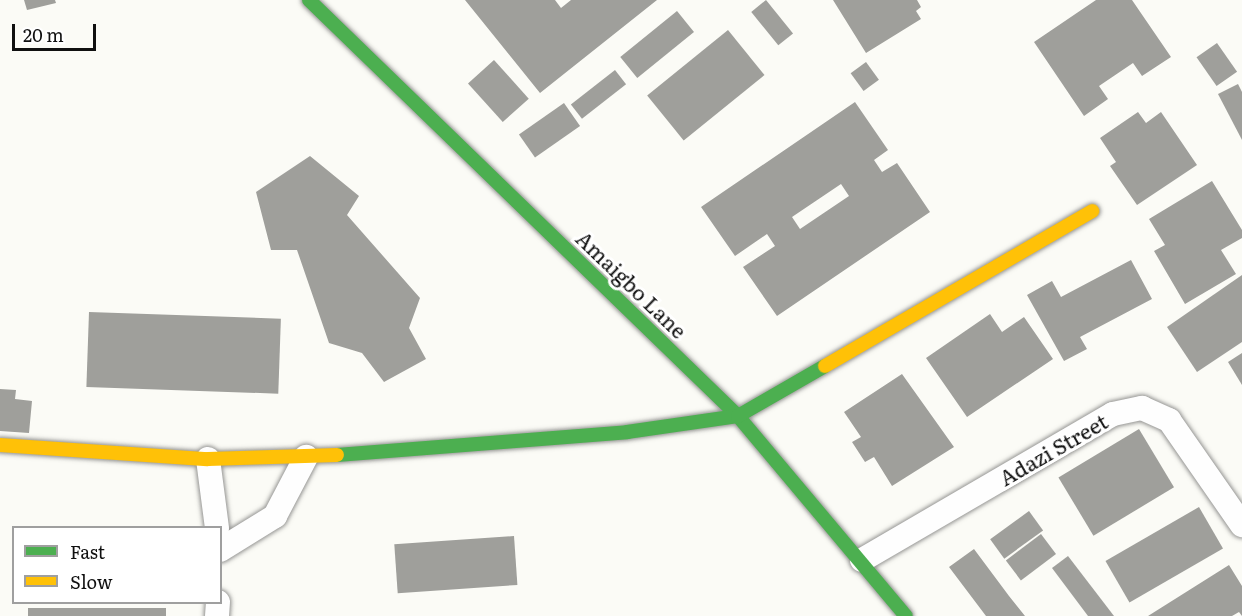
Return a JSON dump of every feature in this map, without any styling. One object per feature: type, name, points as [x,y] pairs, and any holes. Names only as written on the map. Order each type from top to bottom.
[{"type":"street","name":"Amaigbo Lane","points":[[309,0],[738,416],[862,560],[906,616]]},
{"type":"street","points":[[0,445],[208,459],[306,457],[627,432],[738,416],[1092,212]]},
{"type":"street","name":"Adazi Street","points":[[862,560],[1113,414],[1142,408],[1169,420],[1242,525]]},
{"type":"street","points":[[222,549],[275,516],[306,457]]},
{"type":"street","points":[[208,459],[217,526]]},
{"type":"building","points":[[24,0],[55,0],[56,3],[27,10]]},
{"type":"building","points":[[465,0],[555,0],[561,8],[571,0],[657,0],[540,93]]},
{"type":"building","points":[[766,0],[793,33],[778,45],[751,12]]},
{"type":"building","points":[[833,0],[917,0],[921,7],[916,11],[921,19],[866,53]]},
{"type":"building","points":[[1096,0],[1132,0],[1171,57],[1142,76],[1133,63],[1099,86],[1108,99],[1084,116],[1034,42]]},
{"type":"building","points":[[677,11],[694,32],[637,78],[620,57]]},
{"type":"building","points":[[728,30],[765,75],[684,141],[647,95]]},
{"type":"building","points":[[1217,43],[1237,72],[1217,86],[1197,57]]},
{"type":"building","points":[[494,60],[529,99],[503,122],[468,83]]},
{"type":"building","points":[[866,62],[879,80],[864,91],[851,73]]},
{"type":"building","points":[[615,70],[626,84],[582,119],[571,104]]},
{"type":"building","points":[[1238,84],[1242,92],[1242,140],[1218,94]]},
{"type":"building","points":[[855,102],[888,150],[874,160],[882,172],[897,163],[930,212],[777,316],[743,267],[775,246],[767,234],[735,256],[701,207]],"holes":[[[841,184],[849,196],[800,229],[792,217]]]},
{"type":"building","points":[[564,103],[580,126],[535,157],[519,135]]},
{"type":"building","points":[[1138,112],[1146,123],[1161,112],[1197,165],[1137,205],[1110,166],[1116,162],[1100,138]]},
{"type":"building","points":[[310,156],[359,196],[347,215],[420,298],[409,328],[426,359],[384,382],[362,353],[329,343],[297,250],[271,250],[256,192]]},
{"type":"building","points":[[1212,181],[1242,230],[1242,238],[1221,250],[1236,274],[1185,304],[1154,251],[1165,245],[1149,219]]},
{"type":"building","points":[[1131,260],[1152,299],[1080,337],[1087,349],[1064,361],[1027,295],[1052,281],[1061,297]]},
{"type":"building","points":[[1242,275],[1242,342],[1197,372],[1167,327]]},
{"type":"building","points":[[89,312],[281,319],[278,394],[86,387]]},
{"type":"building","points":[[990,314],[1002,332],[1024,317],[1053,359],[967,417],[926,358]]},
{"type":"building","points":[[1242,353],[1242,385],[1228,362]]},
{"type":"building","points":[[902,374],[954,447],[892,486],[874,457],[865,462],[852,442],[861,437],[844,412]]},
{"type":"building","points":[[0,389],[16,390],[15,399],[32,401],[29,433],[0,431]]},
{"type":"building","points":[[1139,429],[1174,487],[1093,536],[1058,477]]},
{"type":"building","points":[[1199,507],[1223,549],[1129,603],[1105,561]]},
{"type":"building","points":[[1029,511],[1043,530],[1004,559],[990,539]]},
{"type":"building","points":[[1041,534],[1056,554],[1021,580],[1006,560]]},
{"type":"building","points":[[514,536],[517,585],[398,593],[394,544]]},
{"type":"building","points":[[974,549],[1025,616],[986,616],[949,567]]},
{"type":"building","points":[[1068,556],[1114,616],[1088,616],[1052,568]]},
{"type":"building","points":[[1229,565],[1242,586],[1242,616],[1239,612],[1232,616],[1148,616]]},
{"type":"building","points":[[28,608],[166,608],[166,616],[28,616]]},
{"type":"traffic: fast","points":[[309,0],[738,416],[906,616]]},
{"type":"traffic: fast","points":[[337,455],[627,432],[738,416],[825,366]]},
{"type":"traffic: slow","points":[[825,366],[1092,211]]},
{"type":"traffic: slow","points":[[0,445],[208,459],[337,455]]}]
